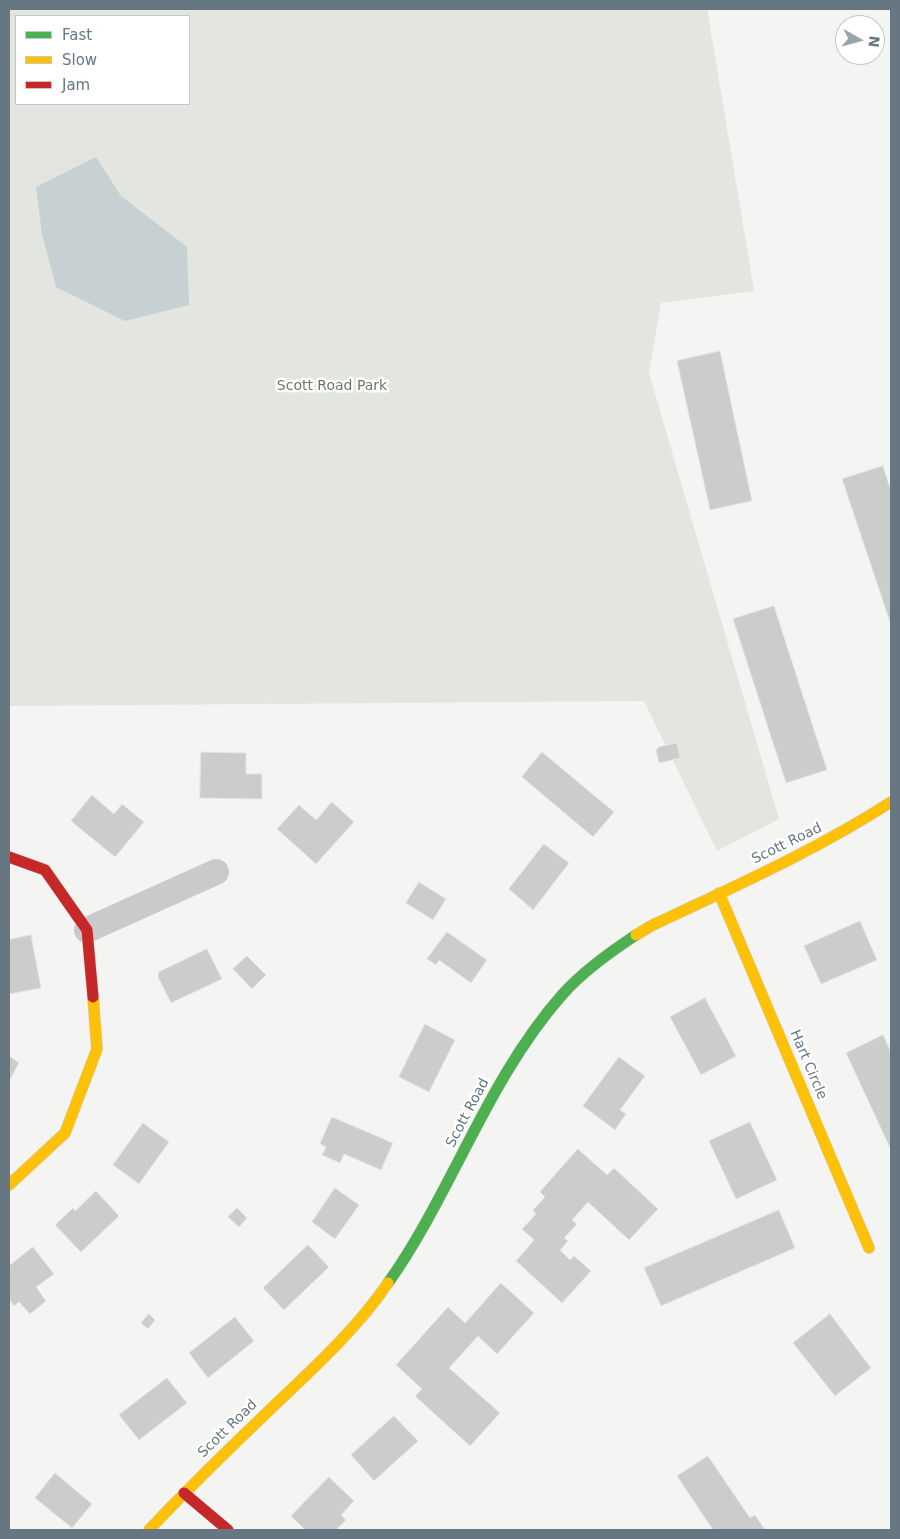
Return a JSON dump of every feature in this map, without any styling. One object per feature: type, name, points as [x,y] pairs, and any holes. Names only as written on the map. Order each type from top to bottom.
[{"type":"main road","name":"Scott Road","points":[[149,1530],[184,1493],[338,1345],[382,1294],[423,1231],[490,1102],[527,1040],[544,1016],[582,975],[627,941],[651,926],[819,846],[891,802]]},
{"type":"main road","points":[[9,857],[45,870],[87,930],[97,1050],[65,1133],[9,1185]]},
{"type":"main road","name":"Hart Circle","points":[[719,894],[869,1248]]},
{"type":"main road","points":[[184,1493],[228,1530]]},
{"type":"street","points":[[87,930],[216,872]]},
{"type":"green space","name":"Scott Road Park","points":[[9,9],[707,9],[754,291],[661,303],[649,373],[779,819],[717,851],[644,701],[9,706]]},
{"type":"shaded area","points":[[96,157],[121,196],[187,247],[189,305],[125,321],[56,287],[42,234],[36,187]]},
{"type":"building","points":[[720,351],[752,501],[710,510],[677,361]]},
{"type":"building","points":[[883,466],[891,491],[891,625],[842,479]]},
{"type":"building","points":[[774,606],[827,770],[786,783],[733,619]]},
{"type":"building","points":[[677,743],[680,758],[659,763],[656,750],[659,747]]},
{"type":"building","points":[[201,752],[246,753],[246,774],[262,774],[262,799],[200,798]]},
{"type":"building","points":[[542,752],[614,812],[593,837],[522,777]]},
{"type":"building","points":[[92,795],[114,814],[122,804],[144,822],[115,857],[71,821]]},
{"type":"building","points":[[332,802],[354,822],[316,864],[277,829],[299,805],[316,820]]},
{"type":"building","points":[[544,844],[569,863],[533,910],[509,889]]},
{"type":"building","points":[[419,882],[446,899],[433,920],[406,903]]},
{"type":"building","points":[[860,921],[877,960],[821,984],[804,946]]},
{"type":"building","points":[[447,932],[487,960],[471,983],[439,960],[436,965],[427,959]]},
{"type":"building","points":[[31,935],[41,988],[9,994],[9,940]]},
{"type":"building","points":[[207,949],[222,979],[171,1003],[158,977],[159,972]]},
{"type":"building","points":[[247,956],[266,975],[252,989],[233,969]]},
{"type":"building","points":[[705,998],[736,1056],[701,1075],[670,1017]]},
{"type":"building","points":[[425,1024],[455,1040],[429,1092],[399,1077]]},
{"type":"building","points":[[883,1035],[891,1052],[891,1150],[846,1053]]},
{"type":"building","points":[[9,1056],[19,1063],[9,1081]]},
{"type":"building","points":[[619,1057],[645,1076],[620,1110],[626,1114],[615,1130],[583,1106]]},
{"type":"building","points":[[332,1117],[393,1143],[381,1170],[344,1154],[340,1163],[322,1155],[326,1147],[320,1144]]},
{"type":"building","points":[[750,1122],[777,1180],[736,1199],[709,1141]]},
{"type":"building","points":[[143,1123],[169,1142],[139,1184],[113,1165]]},
{"type":"building","points":[[578,1149],[607,1175],[614,1168],[658,1209],[629,1240],[588,1202],[572,1220],[577,1224],[564,1238],[568,1241],[560,1250],[570,1260],[574,1256],[591,1271],[562,1303],[516,1261],[534,1240],[522,1229],[536,1214],[533,1210],[545,1197],[540,1192]]},
{"type":"building","points":[[335,1188],[359,1205],[335,1239],[312,1222]]},
{"type":"building","points":[[96,1191],[119,1216],[81,1252],[55,1225],[73,1208],[75,1211]]},
{"type":"building","points":[[237,1208],[247,1218],[239,1227],[228,1217]]},
{"type":"building","points":[[779,1210],[795,1248],[661,1306],[644,1268]]},
{"type":"building","points":[[308,1245],[329,1267],[284,1310],[263,1288]]},
{"type":"building","points":[[33,1247],[54,1274],[36,1287],[46,1301],[30,1314],[19,1302],[14,1306],[9,1299],[9,1266]]},
{"type":"building","points":[[501,1283],[534,1313],[497,1354],[478,1336],[449,1368],[500,1413],[470,1446],[415,1396],[422,1389],[396,1365],[448,1307],[465,1323]]},
{"type":"building","points":[[149,1314],[155,1320],[148,1329],[141,1323]]},
{"type":"building","points":[[830,1314],[871,1368],[835,1396],[793,1343]]},
{"type":"building","points":[[235,1317],[254,1341],[208,1378],[189,1353]]},
{"type":"building","points":[[167,1378],[187,1403],[139,1440],[119,1415]]},
{"type":"building","points":[[394,1416],[418,1441],[374,1481],[351,1455]]},
{"type":"building","points":[[708,1456],[750,1518],[755,1515],[765,1530],[713,1530],[677,1476]]},
{"type":"building","points":[[55,1473],[92,1504],[72,1528],[35,1498]]},
{"type":"building","points":[[329,1477],[354,1501],[341,1515],[346,1520],[336,1530],[305,1530],[291,1516]]},
{"type":"traffic: fast","points":[[388,1283],[432,1211],[491,1099],[512,1063],[536,1028],[562,995],[579,978],[636,935]]},
{"type":"traffic: slow","points":[[636,935],[833,837],[891,802]]},
{"type":"traffic: slow","points":[[719,893],[869,1248]]},
{"type":"traffic: slow","points":[[9,1185],[65,1133],[97,1049],[93,997]]},
{"type":"traffic: slow","points":[[149,1530],[213,1464],[337,1345],[364,1315],[388,1283]]},
{"type":"traffic: jam","points":[[9,857],[45,870],[87,930],[93,997]]},
{"type":"traffic: jam","points":[[184,1493],[228,1530]]}]
